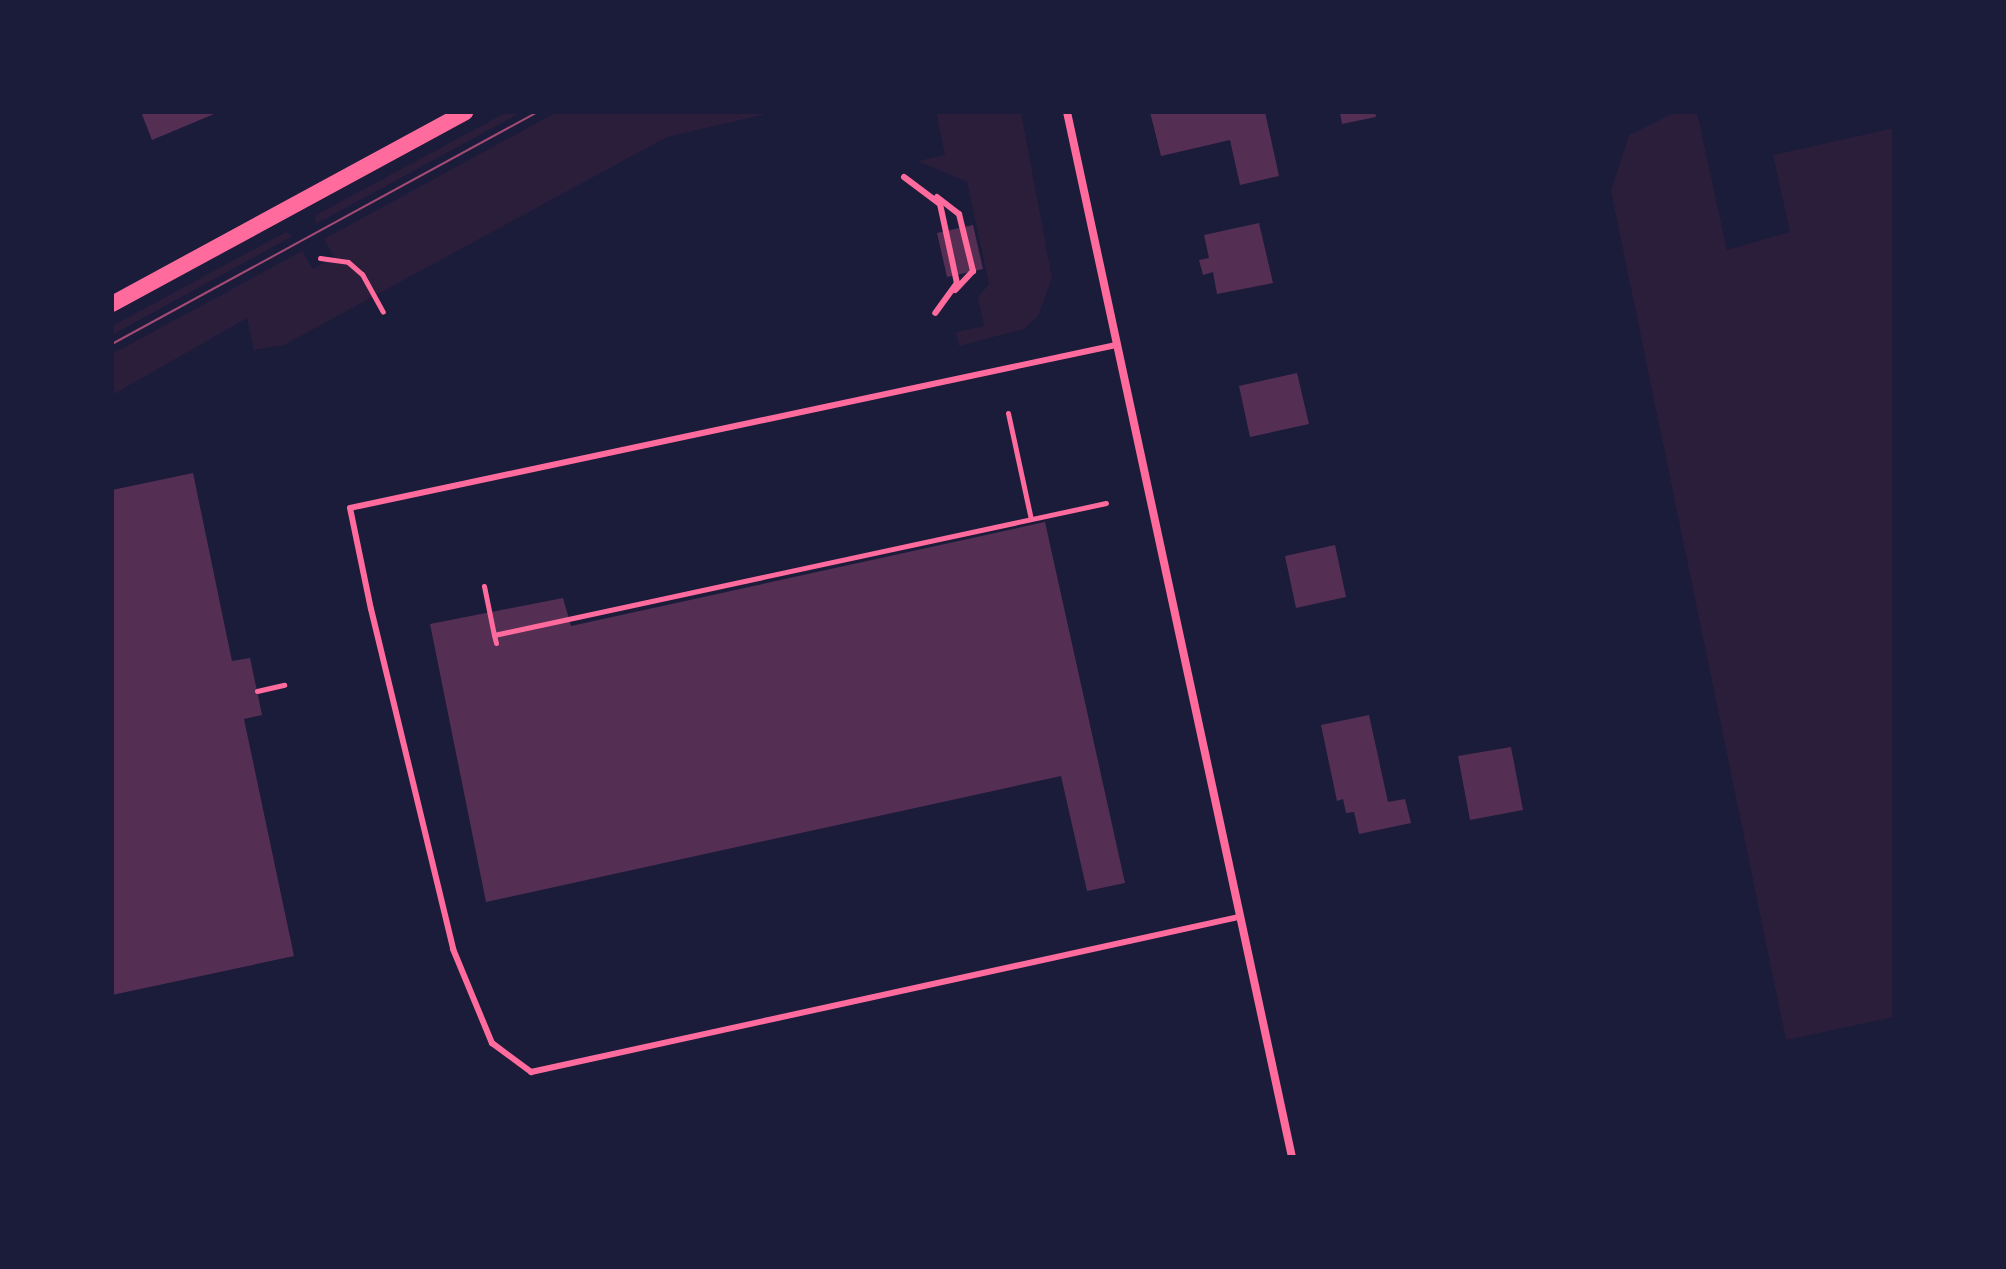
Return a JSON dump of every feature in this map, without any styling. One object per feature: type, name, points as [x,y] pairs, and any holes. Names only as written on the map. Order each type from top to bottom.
[{"type":"main road","points":[[112,304],[465,112]]},
{"type":"street","points":[[1067,112],[1292,1157]]},
{"type":"lane","points":[[904,177],[959,214],[973,271],[935,313]]},
{"type":"lane","points":[[937,197],[955,290]]},
{"type":"lane","points":[[1116,345],[350,508],[371,609],[453,949],[492,1043],[531,1072],[1239,917]]},
{"type":"path","points":[[320,258],[348,262],[362,274],[383,312]]},
{"type":"path","points":[[1008,413],[1031,519]]},
{"type":"path","points":[[494,635],[1106,503]]},
{"type":"path","points":[[484,586],[496,643]]},
{"type":"path","points":[[257,691],[284,685]]},
{"type":"shaded area","points":[[507,112],[522,112],[316,224],[316,215]]},
{"type":"shaded area","points":[[557,112],[775,112],[667,137],[284,345],[254,350],[247,318],[112,395],[112,354],[302,251],[313,269],[334,257],[324,239]]},
{"type":"shaded area","points":[[936,112],[1021,112],[1052,278],[1038,316],[1024,329],[959,346],[956,332],[984,326],[978,297],[989,284],[967,182],[918,161],[945,155]]},
{"type":"shaded area","points":[[1697,112],[1727,250],[1790,232],[1773,155],[1894,128],[1894,1017],[1786,1040],[1611,191],[1629,135],[1674,113]]},
{"type":"shaded area","points":[[286,232],[293,236],[112,335],[112,326]]},
{"type":"building","points":[[141,112],[213,112],[214,114],[152,140]]},
{"type":"building","points":[[1150,112],[1265,112],[1279,176],[1240,185],[1230,140],[1161,156]]},
{"type":"building","points":[[1340,112],[1375,112],[1376,117],[1342,124]]},
{"type":"building","points":[[1259,223],[1273,283],[1217,294],[1213,272],[1203,275],[1199,260],[1209,258],[1204,235]]},
{"type":"building","points":[[973,225],[983,269],[947,277],[937,233]]},
{"type":"building","points":[[1297,373],[1309,424],[1250,437],[1239,386]]},
{"type":"building","points":[[193,473],[232,661],[250,658],[257,691],[262,715],[244,719],[294,956],[112,995],[112,490]]},
{"type":"building","points":[[1045,522],[1125,883],[1087,891],[1061,776],[486,902],[430,624],[563,598],[571,626]]},
{"type":"building","points":[[1335,545],[1346,597],[1296,608],[1285,556]]},
{"type":"building","points":[[1369,715],[1388,802],[1405,799],[1411,823],[1359,834],[1354,812],[1346,813],[1343,799],[1337,801],[1321,725]]},
{"type":"building","points":[[1511,747],[1523,810],[1470,820],[1458,756]]},
{"type":"tram line","points":[[112,344],[537,112]]}]
